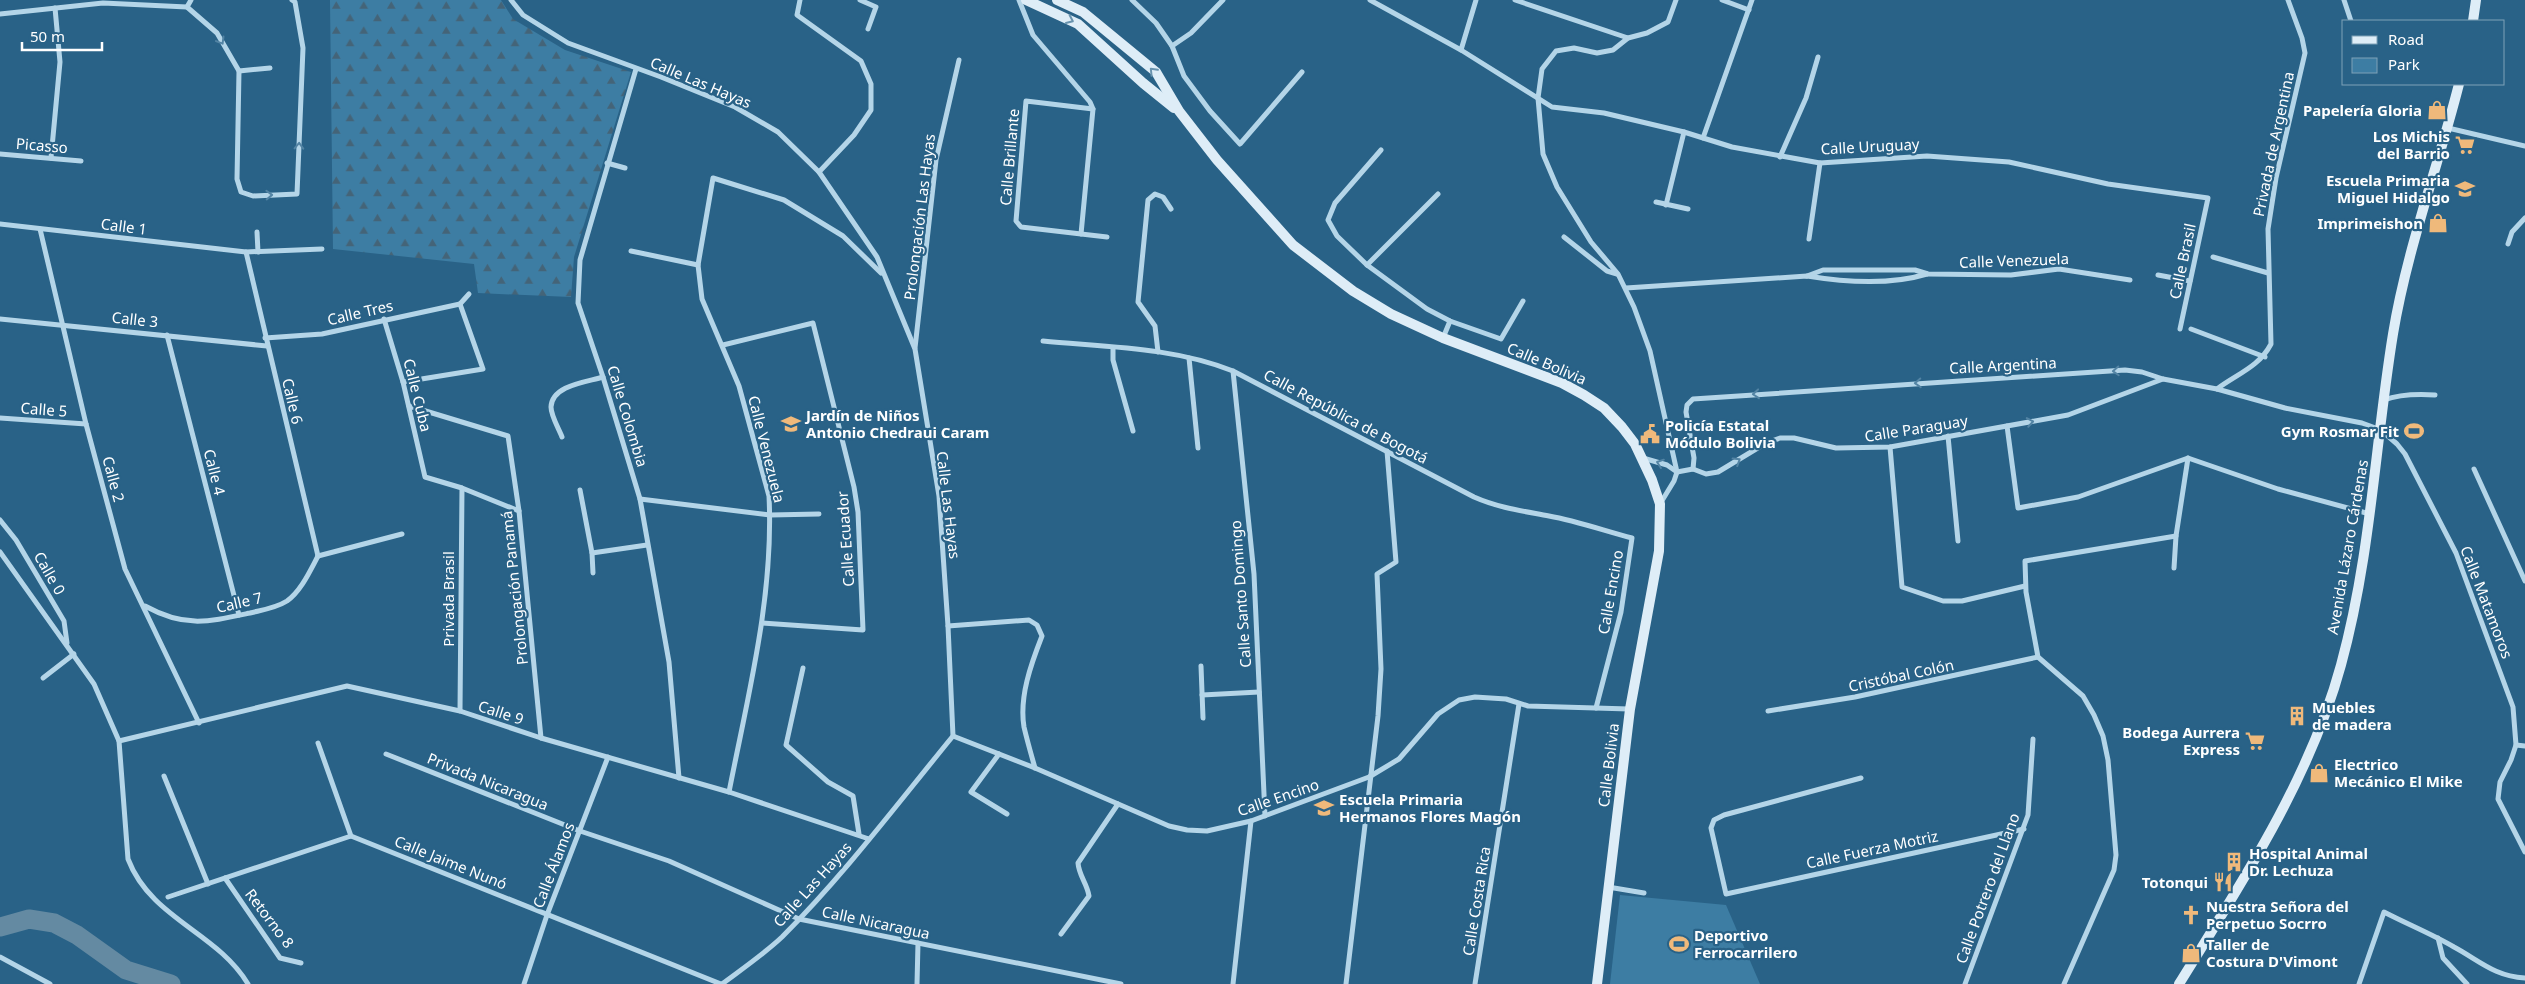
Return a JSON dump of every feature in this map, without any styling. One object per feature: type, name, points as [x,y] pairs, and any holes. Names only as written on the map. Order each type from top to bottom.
[{"type":"main road","points":[[1026,0],[1078,24],[1143,83],[1179,111]]},
{"type":"main road","points":[[1057,0],[1083,12],[1156,72],[1179,111]]},
{"type":"main road","points":[[2473,20],[2476,0]]},
{"type":"main road","name":"Avenida Lázaro Cárdenas","points":[[2179,984],[2255,862],[2316,735],[2341,666],[2357,592],[2370,514],[2384,400],[2402,289],[2459,85]]},
{"type":"main road","name":"Calle Bolivia","points":[[1179,111],[1216,160],[1293,244],[1353,291],[1391,314],[1444,338],[1562,383],[1584,395],[1604,408],[1622,427],[1641,457],[1660,504],[1660,551],[1630,710],[1597,984]]},
{"type":"street","points":[[186,7],[191,0]]},
{"type":"street","points":[[0,14],[103,3],[186,7],[217,33],[239,71],[237,179],[241,192],[253,196],[297,194],[304,48],[295,2],[292,0]]},
{"type":"street","name":"Calle Las Hayas","points":[[511,0],[523,15],[568,43],[661,77],[735,108],[778,132],[820,172],[877,257],[915,349],[939,496],[953,736],[869,839],[799,919],[781,938],[721,984]]},
{"type":"street","points":[[800,0],[797,15],[861,61],[871,84],[871,110],[854,135],[820,172]]},
{"type":"street","points":[[860,0],[876,7],[868,29]]},
{"type":"street","points":[[1019,0],[1033,35],[1090,102],[1092,110],[1081,234],[1107,237]]},
{"type":"street","points":[[1132,0],[1156,23],[1172,46],[1184,76],[1210,112],[1240,144],[1302,72]]},
{"type":"street","points":[[1172,46],[1191,33],[1223,0]]},
{"type":"street","name":"Calle Uruguay","points":[[1370,0],[1461,50],[1552,107],[1604,113],[1780,157],[1820,162],[1927,156],[2009,162],[2108,184],[2208,198]]},
{"type":"street","points":[[1461,50],[1476,0]]},
{"type":"street","points":[[1515,0],[1628,38]]},
{"type":"street","points":[[1660,504],[1674,481],[1677,472],[1650,351],[1626,288],[1618,274],[1591,242],[1557,188],[1543,154],[1538,98],[1542,68],[1556,51],[1574,48],[1597,52],[1613,50],[1628,38],[1647,33],[1668,22],[1676,0]]},
{"type":"street","points":[[1722,0],[1749,10]]},
{"type":"street","points":[[1703,138],[1752,0]]},
{"type":"street","name":"Privada de Argentina","points":[[2265,356],[2271,344],[2272,331],[2268,273],[2268,229],[2276,178],[2305,52],[2288,0]]},
{"type":"street","points":[[2344,0],[2351,20]]},
{"type":"street","points":[[51,158],[60,62],[55,8]]},
{"type":"street","points":[[1780,157],[1806,98],[1818,58]]},
{"type":"street","name":"Prolongación Las Hayas","points":[[915,349],[933,209],[936,160],[959,60]]},
{"type":"street","points":[[239,71],[270,68]]},
{"type":"street","name":"Calle Colombia","points":[[636,69],[580,260],[578,303],[603,377],[640,499],[669,662],[679,778]]},
{"type":"street","name":"Calle Brillante","points":[[1081,234],[1021,227],[1016,221],[1026,102],[1092,110]]},
{"type":"street","points":[[2448,128],[2525,146]]},
{"type":"street","points":[[1666,205],[1684,132]]},
{"type":"street","points":[[1381,150],[1335,203],[1328,220],[1337,236],[1366,265],[1427,309],[1450,321],[1501,339],[1523,301]]},
{"type":"street","name":"Picasso","points":[[0,154],[81,161]]},
{"type":"street","points":[[1809,239],[1820,162]]},
{"type":"street","points":[[607,163],[625,168]]},
{"type":"street","name":"Calle Venezuela","points":[[729,792],[762,624],[770,515],[769,496],[744,405],[702,298],[698,266],[713,178],[784,200],[842,236],[884,275]]},
{"type":"street","points":[[1158,352],[1155,326],[1138,302],[1139,283],[1148,200],[1155,194],[1162,196],[1171,209]]},
{"type":"street","points":[[1366,265],[1438,194]]},
{"type":"street","name":"Calle Brasil","points":[[2180,329],[2208,198]]},
{"type":"street","points":[[1656,202],[1688,209]]},
{"type":"street","points":[[2508,244],[2512,232],[2525,218]]},
{"type":"street","name":"Calle 1","points":[[0,224],[246,252],[322,249]]},
{"type":"street","name":"Calle 2","points":[[40,229],[64,324],[86,424],[125,569],[199,723]]},
{"type":"street","points":[[257,232],[258,252]]},
{"type":"street","points":[[1564,237],[1607,271],[1618,274]]},
{"type":"street","points":[[631,251],[698,266]]},
{"type":"street","name":"Calle 6","points":[[246,252],[318,556]]},
{"type":"street","points":[[2213,257],[2268,273]]},
{"type":"street","name":"Calle Venezuela","points":[[1807,276],[1823,270],[1914,270],[1928,274],[2011,275],[2059,269],[2130,280]]},
{"type":"street","name":"Calle Venezuela","points":[[1626,288],[1807,276],[1878,280],[1915,278],[1928,274]]},
{"type":"street","points":[[2158,275],[2190,281]]},
{"type":"street","points":[[403,382],[482,369],[460,304],[469,294]]},
{"type":"street","name":"Calle Tres","points":[[265,338],[322,334],[460,304]]},
{"type":"street","name":"Calle 3","points":[[0,319],[267,346]]},
{"type":"street","name":"Calle Cuba","points":[[384,319],[403,382],[426,477],[462,488]]},
{"type":"street","points":[[1444,338],[1450,321]]},
{"type":"street","name":"Calle Ecuador","points":[[722,345],[813,323],[854,487],[858,512],[863,630],[762,624]]},
{"type":"street","points":[[2191,329],[2265,356]]},
{"type":"street","name":"Calle 4","points":[[167,335],[239,615]]},
{"type":"street","name":"Calle República de Bogotá","points":[[1043,341],[1158,352],[1212,363],[1233,371],[1496,506],[1529,514],[1549,516],[1632,538]]},
{"type":"street","points":[[1113,348],[1113,360],[1133,431]]},
{"type":"street","points":[[2217,389],[2265,356]]},
{"type":"street","points":[[1189,358],[1198,448]]},
{"type":"street","name":"Calle Argentina","points":[[1693,469],[1694,458],[1686,412],[1687,405],[1693,399],[2124,370],[2142,372],[2163,379],[2217,389],[2285,408],[2362,422],[2381,430]]},
{"type":"street","name":"Calle Santo Domingo","points":[[1233,371],[1254,574],[1265,816]]},
{"type":"street","points":[[562,437],[551,408],[554,397],[561,390],[603,377]]},
{"type":"street","name":"Calle Paraguay","points":[[1677,472],[1693,469],[1706,474],[1718,472],[1766,443],[1780,438],[1794,438],[1852,450],[1890,447],[2007,426],[2068,414],[2163,379]]},
{"type":"street","points":[[2384,400],[2415,395],[2435,395]]},
{"type":"street","name":"Prolongación Panamá","points":[[409,406],[508,436],[519,511],[541,738]]},
{"type":"street","name":"Calle 5","points":[[0,418],[86,424]]},
{"type":"street","points":[[2007,426],[2018,508],[2078,497],[2188,458],[2278,489],[2370,514]]},
{"type":"street","name":"Calle Matamoros","points":[[2381,430],[2405,454],[2456,553],[2513,708],[2516,745],[2498,790],[2498,799],[2525,852]]},
{"type":"street","points":[[1948,436],[1958,541]]},
{"type":"street","points":[[1890,447],[1902,587],[1943,601],[1962,601],[2026,586]]},
{"type":"street","points":[[1346,984],[1369,777],[1378,716],[1380,669],[1377,574],[1396,562],[1387,451]]},
{"type":"street","points":[[1641,457],[1667,465],[1677,472]]},
{"type":"street","points":[[2174,568],[2176,536],[2188,458]]},
{"type":"street","points":[[2474,469],[2525,581]]},
{"type":"street","points":[[462,488],[519,511]]},
{"type":"street","name":"Privada Brasil","points":[[460,711],[462,488]]},
{"type":"street","points":[[580,490],[592,553],[593,573]]},
{"type":"street","points":[[640,499],[770,515],[819,514]]},
{"type":"street","name":"Calle 0","points":[[0,520],[16,540],[64,621],[67,644]]},
{"type":"street","points":[[318,556],[402,534]]},
{"type":"street","points":[[2064,984],[2114,870],[2116,846],[2108,760],[2103,736],[2083,696],[2038,657],[2026,586],[2025,561],[2176,536]]},
{"type":"street","name":"Calle Encino","points":[[1596,708],[1621,612],[1632,538]]},
{"type":"street","points":[[592,553],[647,545]]},
{"type":"street","points":[[0,552],[94,684],[119,741],[128,859],[135,876],[159,905],[232,962],[248,984]]},
{"type":"street","name":"Calle 7","points":[[144,606],[162,615],[186,621],[211,622],[270,608],[287,600],[301,585],[318,556]]},
{"type":"street","points":[[948,626],[1028,620],[1037,626],[1042,636],[1028,679],[1024,725],[1035,768]]},
{"type":"street","points":[[43,678],[74,654]]},
{"type":"street","name":"Cristóbal Colón","points":[[1768,711],[1855,698],[2038,657]]},
{"type":"street","points":[[1201,666],[1203,718]]},
{"type":"street","points":[[803,668],[786,745],[828,782],[852,796],[859,834]]},
{"type":"street","name":"Calle 9","points":[[119,741],[347,686],[460,711],[541,738],[729,792],[859,834],[869,839]]},
{"type":"street","points":[[1202,695],[1259,692]]},
{"type":"street","name":"Calle Encino","points":[[953,736],[1035,768],[1168,826],[1206,831],[1251,821],[1369,777],[1388,768],[1399,759],[1438,714],[1459,700],[1474,697],[1506,700],[1528,706],[1630,710]]},
{"type":"street","name":"Calle Costa Rica","points":[[1475,984],[1520,704]]},
{"type":"street","name":"Calle Potrero del Llano","points":[[1966,984],[2028,815],[2033,739]]},
{"type":"street","points":[[168,897],[351,836],[318,743]]},
{"type":"street","points":[[2516,745],[2525,746]]},
{"type":"street","name":"Privada Nicaragua","points":[[386,754],[580,831]]},
{"type":"street","points":[[999,754],[971,792],[1007,814]]},
{"type":"street","name":"Calle Álamos","points":[[524,984],[547,915],[608,757]]},
{"type":"street","points":[[164,776],[208,884]]},
{"type":"street","name":"Calle Fuerza Motriz","points":[[1861,778],[1724,815],[1714,820],[1711,828],[1726,894],[2024,829]]},
{"type":"street","points":[[1061,934],[1089,896],[1088,888],[1078,873],[1078,863],[1118,804]]},
{"type":"street","points":[[1233,984],[1251,821]]},
{"type":"street","name":"Calle Nicaragua","points":[[580,831],[669,861],[799,919],[1113,984],[1121,984]]},
{"type":"street","name":"Calle Jaime Nunó","points":[[351,836],[721,984]]},
{"type":"street","name":"Retorno 8","points":[[225,878],[280,958],[301,964]]},
{"type":"street","points":[[1608,887],[1644,893]]},
{"type":"street","points":[[2359,984],[2384,912],[2438,938],[2485,968],[2525,978]]},
{"type":"street","points":[[2438,938],[2443,958],[2467,984]]},
{"type":"street","points":[[917,984],[918,943]]},
{"type":"street","points":[[0,957],[50,984]]},
{"type":"green space","points":[[330,0],[501,0],[513,19],[565,50],[631,72],[574,257],[571,297],[478,293],[474,264],[333,249]]},
{"type":"green space","name":"Deportivo Ferrocarrilero","points":[[1620,895],[1726,905],[1760,984],[1610,984]]},
{"type":"waterway","points":[[0,927],[29,919],[54,923],[77,935],[126,970],[171,984]]},
{"type":"place","name":"Papelería Gloria","points":[[2437,110]]},
{"type":"place","name":"Los Michis del Barrio","points":[[2465,145]]},
{"type":"place","name":"Escuela Primaria Miguel Hidalgo","points":[[2465,189]]},
{"type":"place","name":"Imprimeishon","points":[[2438,223]]},
{"type":"place","name":"Jardín de Niños Antonio Chedraui Caram","points":[[791,424]]},
{"type":"place","name":"Gym Rosmar Fit","points":[[2414,431]]},
{"type":"place","name":"Policía Estatal Módulo Bolivia","points":[[1650,434]]},
{"type":"place","name":"Muebles de madera","points":[[2297,716]]},
{"type":"place","name":"Bodega Aurrera Express","points":[[2255,741]]},
{"type":"place","name":"Electrico Mecánico El Mike","points":[[2319,773]]},
{"type":"place","name":"Escuela Primaria Hermanos Flores Magón","points":[[1324,808]]},
{"type":"place","name":"Hospital Animal Dr. Lechuza","points":[[2234,862]]},
{"type":"place","name":"Totonqui","points":[[2223,882]]},
{"type":"place","name":"Nuestra Señora del Perpetuo Socrro","points":[[2191,915]]},
{"type":"place","name":"Deportivo Ferrocarrilero","points":[[1679,944]]},
{"type":"place","name":"Taller de Costura D'Vimont","points":[[2191,953]]}]
